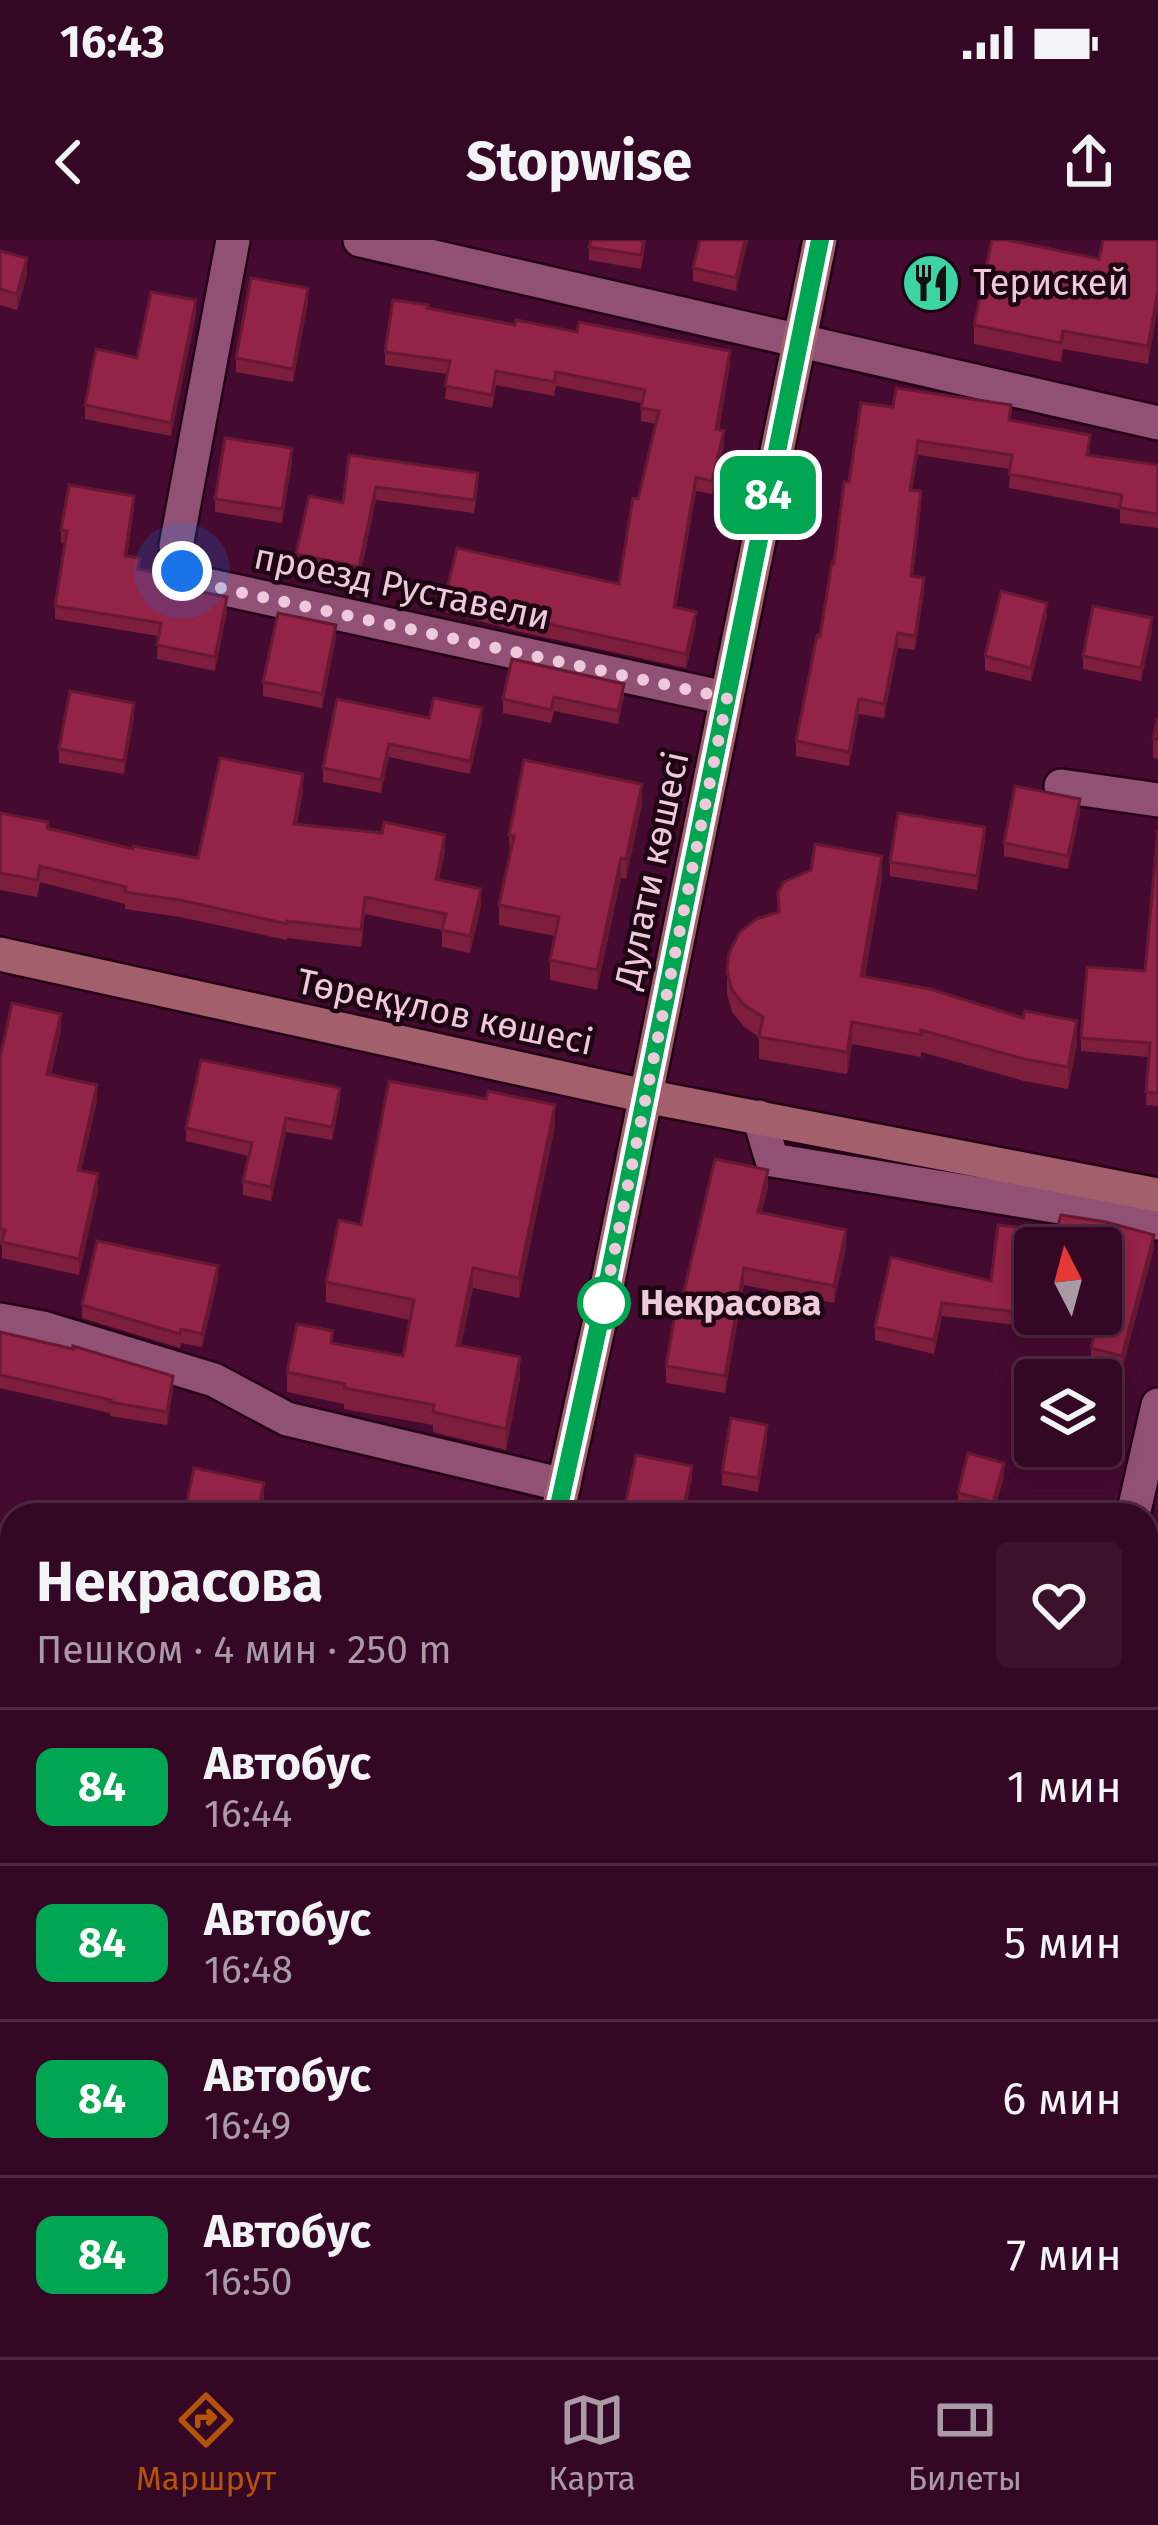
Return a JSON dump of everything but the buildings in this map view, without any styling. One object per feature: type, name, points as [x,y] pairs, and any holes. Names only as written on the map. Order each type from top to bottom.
[{"type":"main road","name":"Дулати көшесі","points":[[560,1500],[820,240]]},
{"type":"main road","name":"Төреқұлов көшесі","points":[[0,954],[645,1096],[1158,1195]]},
{"type":"street","name":"проезд Руставели","points":[[232,240],[176,546],[182,571],[202,584],[727,698]]},
{"type":"street","points":[[360,240],[452,249],[800,341],[1158,423]]},
{"type":"street","points":[[1061,786],[1158,800]]},
{"type":"street","points":[[759,1118],[772,1160],[1158,1223]]},
{"type":"street","points":[[0,1320],[43,1328],[214,1380],[287,1419],[560,1500]]},
{"type":"street","points":[[1136,1503],[1158,1405]]},
{"type":"bus line","name":"84","points":[[560,1503],[820,240]]},
{"type":"place","name":"Терискей","points":[[931,283]]},
{"type":"place","name":"Некрасова","points":[[604,1303]]},
{"type":"route","points":[[182,571],[202,584],[727,698],[604,1303]]}]
